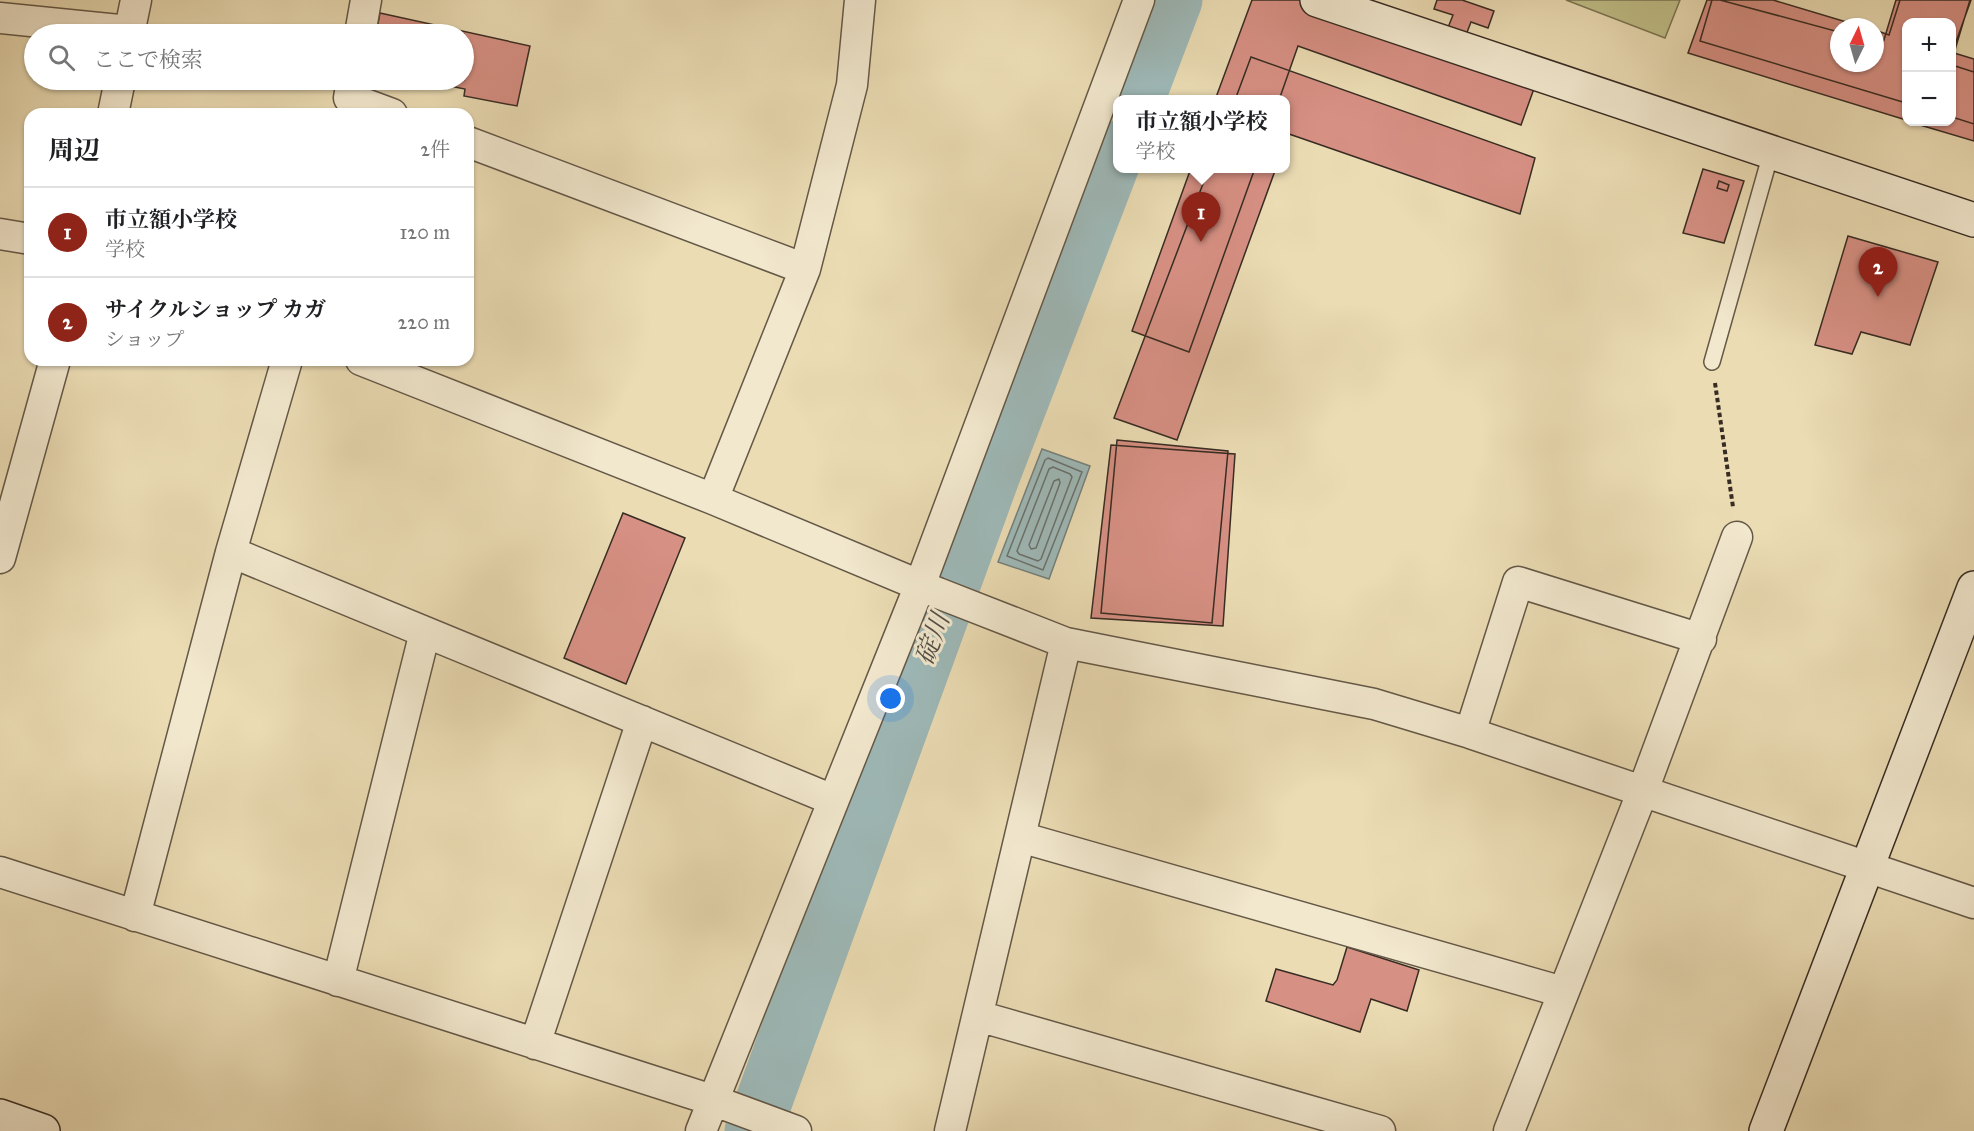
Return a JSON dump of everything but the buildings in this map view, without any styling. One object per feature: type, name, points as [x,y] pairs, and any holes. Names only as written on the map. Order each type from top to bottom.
[{"type":"street","points":[[131,24],[136,0]]},
{"type":"street","points":[[362,24],[366,0]]},
{"type":"street","points":[[713,499],[806,269],[852,85],[860,0]]},
{"type":"street","points":[[701,1131],[725,1105],[833,800],[941,594],[1139,0]]},
{"type":"street","points":[[1317,0],[1974,220]]},
{"type":"street","points":[[0,18],[52,24]]},
{"type":"street","points":[[114,108],[118,90]]},
{"type":"street","points":[[348,97],[376,108]]},
{"type":"street","points":[[474,144],[806,269]]},
{"type":"street","points":[[0,234],[24,238]]},
{"type":"street","points":[[0,558],[12,470],[53,366]]},
{"type":"street","points":[[135,916],[231,552],[285,366]]},
{"type":"street","points":[[376,366],[713,499],[941,594],[1066,643],[1374,704],[1869,866],[1974,903]]},
{"type":"street","points":[[1509,1131],[1642,793],[1737,537]]},
{"type":"street","points":[[231,552],[833,800]]},
{"type":"street","points":[[1470,734],[1518,582],[1701,639]]},
{"type":"street","points":[[1766,1131],[1974,588]]},
{"type":"street","points":[[338,981],[425,632]]},
{"type":"street","points":[[950,1131],[1066,643]]},
{"type":"street","points":[[535,1044],[642,721]]},
{"type":"street","points":[[1020,837],[1563,992]]},
{"type":"street","points":[[0,872],[725,1105],[796,1131]]},
{"type":"street","points":[[978,1016],[1380,1131]]},
{"type":"street","points":[[0,1116],[43,1131]]},
{"type":"lane","points":[[1712,362],[1772,153]]},
{"type":"path","points":[[1712,362],[1737,537]]},
{"type":"shaded area","points":[[1566,0],[1680,0],[1665,38]]},
{"type":"water","points":[[1042,449],[1090,466],[1049,579],[998,562]]},
{"type":"waterway","name":"碇川","points":[[1138,95],[1174,0]]},
{"type":"waterway","name":"碇川","points":[[753,1131],[991,477],[1113,159]]},
{"type":"place","name":"市立額小学校","points":[[1201,242]]},
{"type":"place","name":"サイクルショップ カガ","points":[[1878,297]]}]
